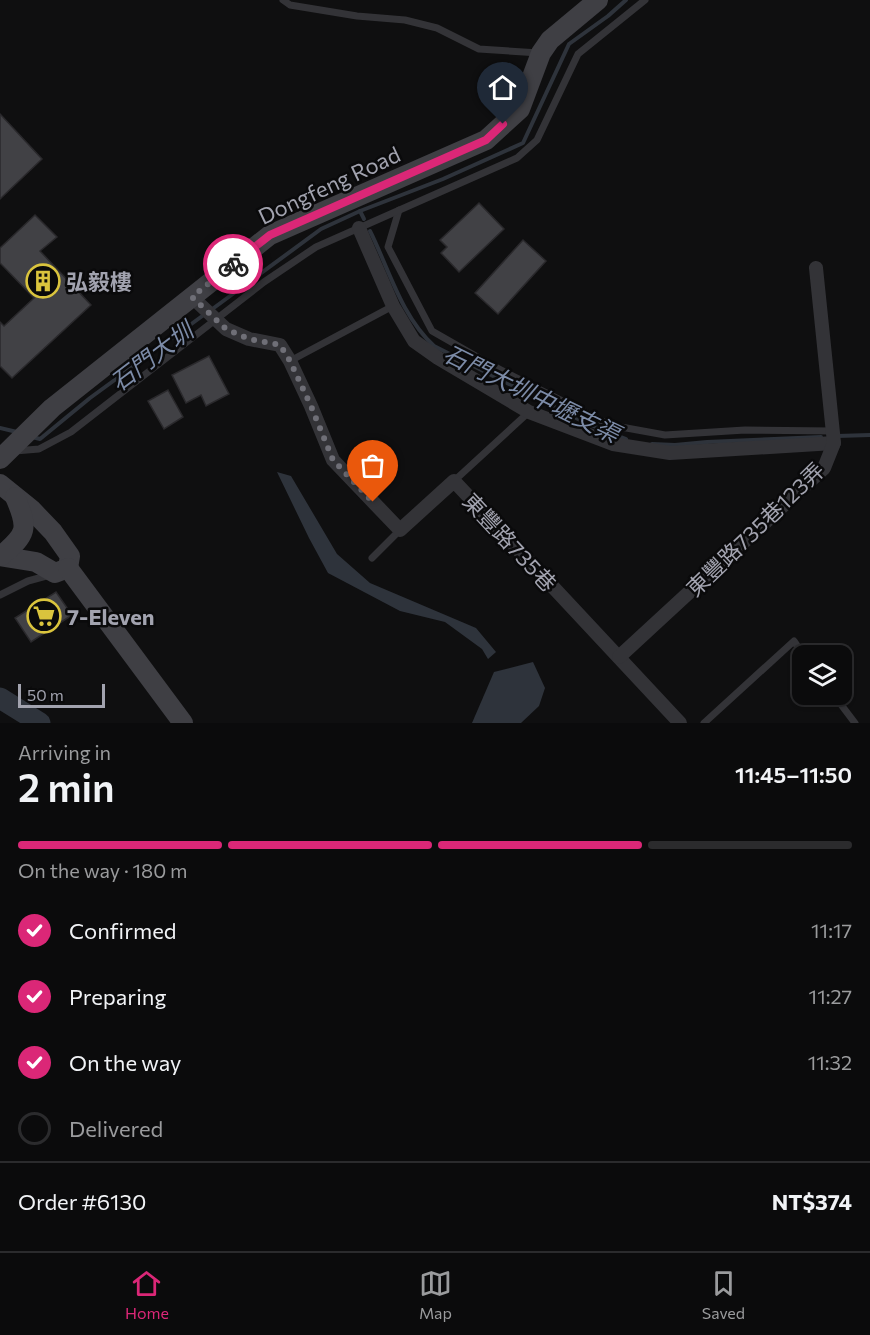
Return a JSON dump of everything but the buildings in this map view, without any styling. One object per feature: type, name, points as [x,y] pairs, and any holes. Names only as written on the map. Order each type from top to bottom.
[{"type":"street","name":"Dongfeng Road","points":[[8,452],[52,408],[205,310],[270,235],[486,140],[520,109],[541,53],[550,40],[598,0]]},
{"type":"street","points":[[359,228],[393,306],[414,341],[438,358],[529,412],[613,444],[670,453],[834,437],[816,268]]},
{"type":"street","points":[[205,310],[226,329],[249,339],[280,345],[311,406],[333,460],[400,530]]},
{"type":"street","name":"東豐路735巷123弄","points":[[619,657],[824,468],[834,437]]},
{"type":"street","name":"東豐路735巷","points":[[400,530],[454,481],[680,723]]},
{"type":"street","points":[[7,489],[53,532],[70,556],[62,570]]},
{"type":"street","points":[[1,556],[16,544],[22,533],[24,518],[7,489]]},
{"type":"street","points":[[1,556],[36,561],[62,570],[183,723]]},
{"type":"lane","points":[[283,0],[290,5],[357,16],[405,20],[437,28],[479,49],[541,53]]},
{"type":"lane","points":[[8,452],[39,449],[71,432],[205,310],[264,282],[316,247],[517,158],[537,140],[578,54],[645,0]]},
{"type":"lane","points":[[399,210],[388,248],[432,331],[495,367],[610,425],[665,435],[745,430],[834,437]]},
{"type":"lane","points":[[290,361],[393,306]]},
{"type":"lane","points":[[454,481],[529,412]]},
{"type":"lane","points":[[372,558],[400,530]]},
{"type":"lane","points":[[0,595],[28,581],[62,570]]},
{"type":"lane","points":[[704,723],[794,641],[797,645]]},
{"type":"lane","points":[[841,705],[855,723]]},
{"type":"shaded area","points":[[277,472],[291,476],[337,554],[370,583],[476,628],[496,652],[488,659],[482,649],[445,622],[400,611],[328,573]]},
{"type":"shaded area","points":[[533,662],[545,688],[539,706],[521,723],[472,723],[494,672]]},
{"type":"waterway","name":"石門大圳","points":[[211,310],[321,229],[523,143],[569,44],[626,0]]},
{"type":"waterway","name":"石門大圳中壢支渠","points":[[360,211],[364,219]]},
{"type":"waterway","name":"石門大圳中壢支渠","points":[[370,231],[404,306],[434,346],[588,424],[626,439]]},
{"type":"waterway","name":"石門大圳","points":[[32,437],[40,439],[90,398],[205,314]]},
{"type":"waterway","name":"石門大圳","points":[[0,428],[17,432]]},
{"type":"waterway","name":"石門大圳中壢支渠","points":[[837,436],[870,435]]},
{"type":"waterway","name":"石門大圳中壢支渠","points":[[652,444],[675,445],[821,437]]},
{"type":"waterway","points":[[0,698],[40,723]]},
{"type":"way so far","points":[[233,264],[192,297],[226,329],[249,339],[280,345],[311,406],[333,460],[373,502]]},
{"type":"place","name":"弘毅樓","points":[[43,281]]},
{"type":"place","name":"7-Eleven","points":[[44,616]]},
{"type":"route","points":[[233,264],[270,235],[486,140],[503,124]]}]
